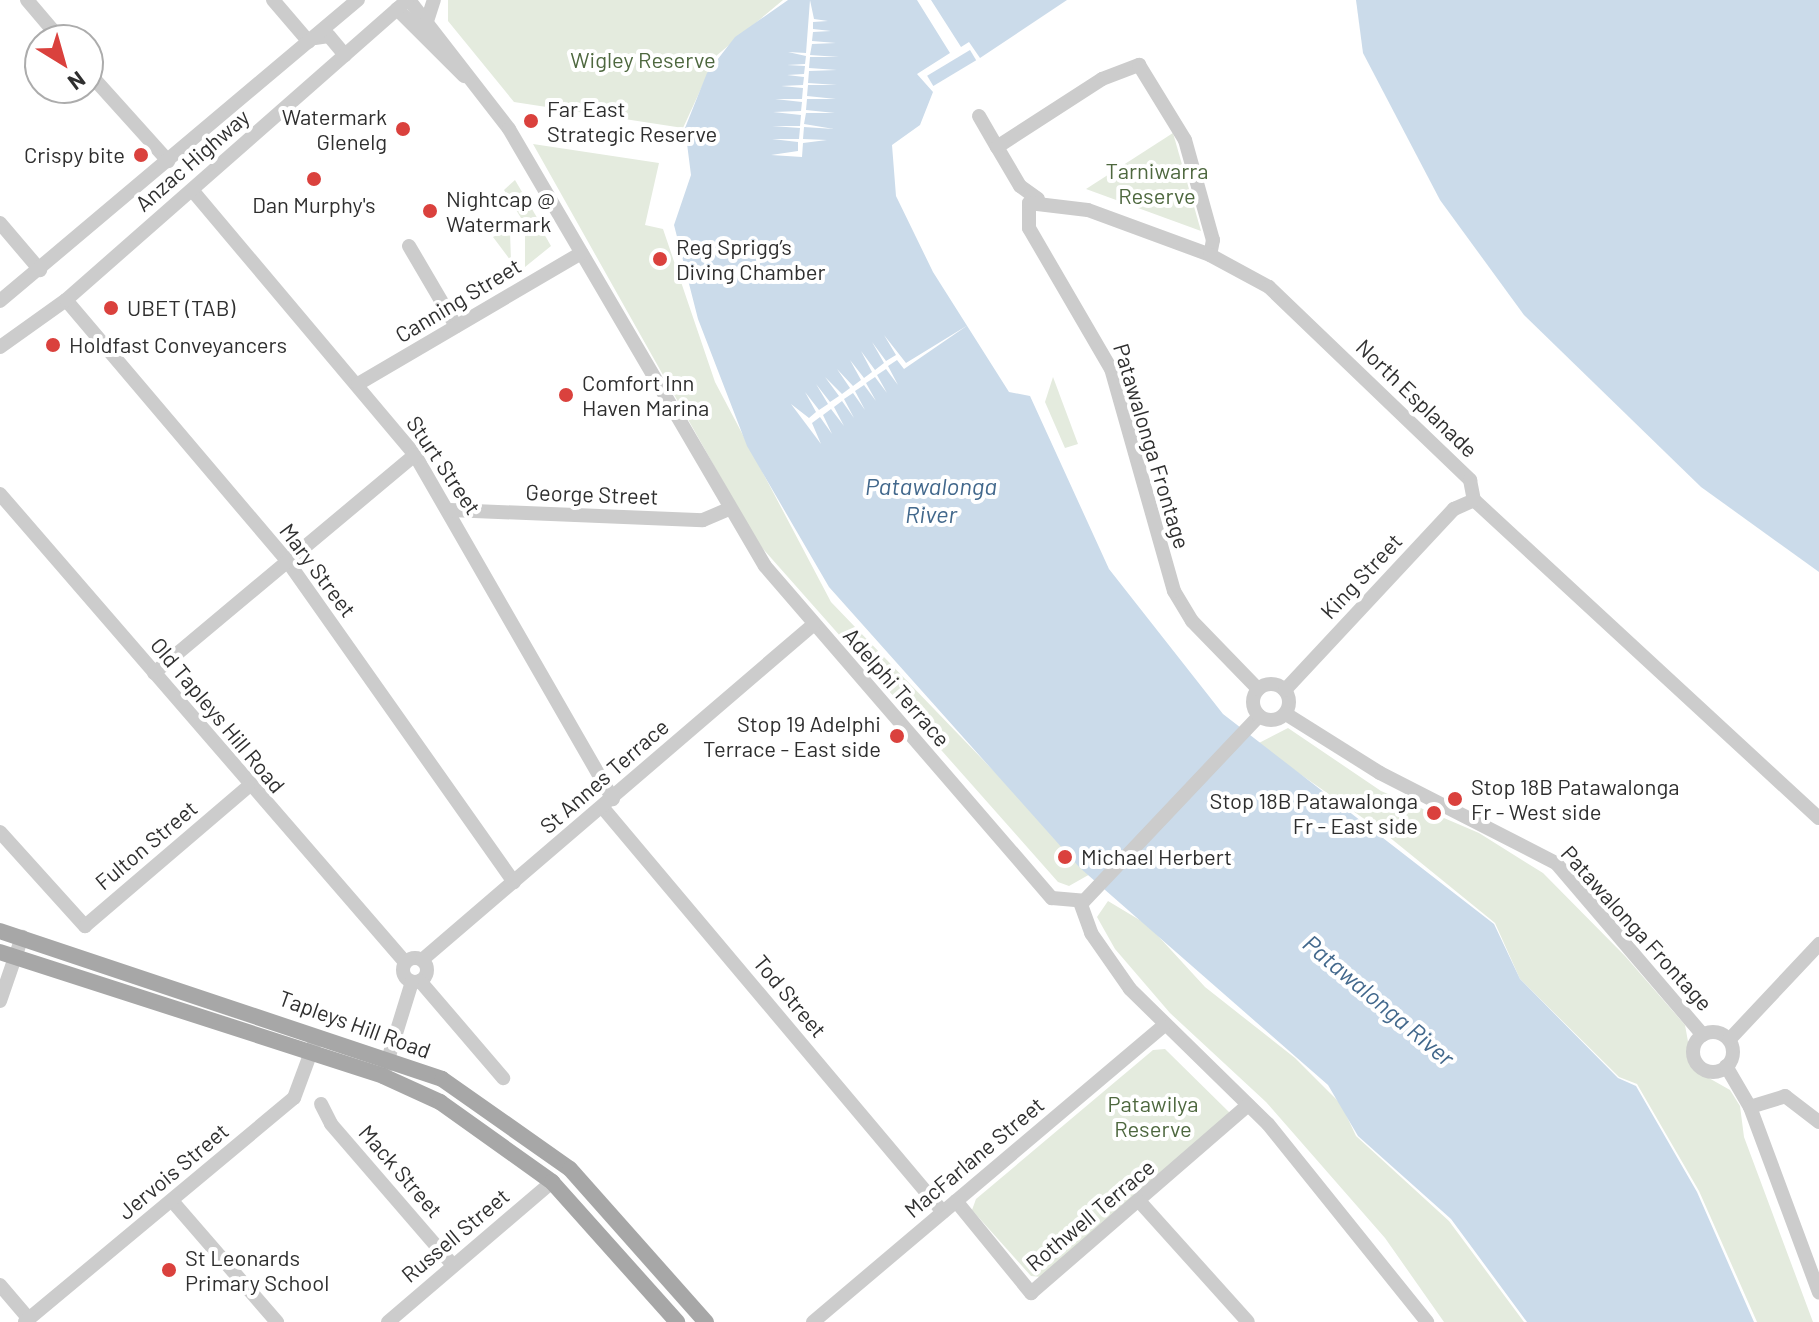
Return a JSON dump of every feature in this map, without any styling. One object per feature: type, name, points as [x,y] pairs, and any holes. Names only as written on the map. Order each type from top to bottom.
[{"type":"main road","name":"Tapleys Hill Road","points":[[0,931],[390,1056],[532,1136],[599,1196],[706,1322]]},
{"type":"main road","name":"Tapleys Hill Road","points":[[8,954],[383,1076],[482,1128],[552,1182],[677,1322]]},
{"type":"street","points":[[27,0],[47,24]]},
{"type":"street","points":[[273,0],[312,39]]},
{"type":"street","name":"Anzac Highway","points":[[0,301],[358,0]]},
{"type":"street","points":[[312,39],[373,0]]},
{"type":"street","points":[[427,21],[434,0]]},
{"type":"street","name":"Anzac Highway","points":[[0,347],[66,300],[403,2]]},
{"type":"street","name":"Adelphi Terrace","points":[[403,2],[427,21],[470,81]]},
{"type":"street","name":"Adelphi Terrace","points":[[403,2],[509,129],[729,509],[814,624],[1052,898],[1080,902]]},
{"type":"street","points":[[312,39],[329,36],[345,55]]},
{"type":"street","points":[[997,147],[1102,79],[1139,65],[1185,140],[1213,240],[1210,255]]},
{"type":"street","points":[[104,90],[168,161]]},
{"type":"street","name":"Patawalonga Frontage","points":[[979,116],[1031,205],[1053,269],[1111,369],[1181,606],[1258,689]]},
{"type":"street","name":"Sturt Street","points":[[192,190],[415,455],[450,510],[608,803]]},
{"type":"street","name":"North Esplanade","points":[[1031,205],[1210,255],[1269,287],[1470,480],[1474,500],[1819,818]]},
{"type":"street","points":[[0,223],[40,270]]},
{"type":"street","points":[[409,246],[456,326]]},
{"type":"street","name":"Canning Street","points":[[358,384],[581,253]]},
{"type":"street","name":"Mary Street","points":[[66,300],[288,562],[514,882]]},
{"type":"street","points":[[154,673],[415,455]]},
{"type":"street","name":"Old Tapleys Hill Road","points":[[0,494],[248,787],[405,962]]},
{"type":"street","name":"King Street","points":[[1285,690],[1454,509],[1474,500]]},
{"type":"street","name":"George Street","points":[[450,510],[703,520],[729,509]]},
{"type":"street","name":"St Annes Terrace","points":[[422,960],[814,624]]},
{"type":"street","points":[[1255,720],[1253,703],[1258,689],[1275,684],[1285,690],[1286,714],[1276,720],[1255,720],[1096,890],[1080,902],[1107,958],[1163,1026],[1248,1105],[1373,1246],[1427,1322]]},
{"type":"street","name":"Patawalonga Frontage","points":[[1286,714],[1380,773],[1556,863],[1703,1035]]},
{"type":"street","name":"Fulton Street","points":[[0,832],[71,915],[85,926],[248,787]]},
{"type":"street","name":"Tod Street","points":[[608,803],[943,1212]]},
{"type":"street","points":[[0,1001],[8,954],[22,937]]},
{"type":"street","points":[[1819,944],[1729,1040],[1726,1066],[1750,1107],[1819,1293]]},
{"type":"street","points":[[383,1076],[416,982],[427,970],[422,960],[405,962],[403,974],[416,982],[503,1078]]},
{"type":"street","name":"MacFarlane Street","points":[[813,1322],[1163,1026]]},
{"type":"street","name":"Jervois Street","points":[[27,1320],[173,1202],[294,1098],[318,1032]]},
{"type":"street","points":[[1726,1066],[1714,1072],[1697,1064],[1693,1051],[1703,1035],[1729,1040]]},
{"type":"street","points":[[1750,1107],[1785,1096],[1819,1122]]},
{"type":"street","name":"Mack Street","points":[[321,1104],[331,1124],[452,1264]]},
{"type":"street","name":"Rothwell Terrace","points":[[956,1201],[1031,1293],[1140,1202],[1248,1105]]},
{"type":"street","name":"Russell Street","points":[[388,1322],[452,1264],[552,1182]]},
{"type":"street","points":[[173,1202],[277,1322]]},
{"type":"street","points":[[1140,1202],[1248,1322]]},
{"type":"street","points":[[0,1285],[27,1320]]},
{"type":"green space","name":"Wigley Reserve","points":[[448,0],[783,0],[716,56],[683,128],[514,102],[448,21]]},
{"type":"green space","name":"Tarniwarra Reserve","points":[[1173,133],[1201,231],[1086,189]]},
{"type":"green space","points":[[533,144],[659,163],[645,225],[663,229],[715,382],[831,602],[1092,873],[1069,886],[1058,882],[757,542]]},
{"type":"green space","points":[[515,180],[539,221],[521,218],[504,190]]},
{"type":"green space","points":[[522,222],[527,228],[539,225],[551,246],[525,267],[525,229],[510,231],[511,261],[493,237]]},
{"type":"green space","points":[[1053,377],[1078,444],[1065,448],[1045,402]]},
{"type":"green space","points":[[1288,728],[1381,791],[1479,833],[1543,873],[1625,956],[1685,1025],[1693,1069],[1730,1090],[1740,1106],[1744,1137],[1813,1322],[1757,1322],[1699,1191],[1637,1084],[1619,1077],[1520,979],[1495,923],[1383,832],[1257,744]]},
{"type":"green space","points":[[1108,901],[1148,925],[1205,987],[1295,1058],[1341,1104],[1356,1136],[1449,1221],[1524,1322],[1444,1322],[1385,1238],[1266,1102],[1170,1013],[1115,949],[1097,917]]},
{"type":"green space","name":"Patawilya Reserve","points":[[1165,1049],[1231,1114],[1041,1277],[1031,1276],[972,1210],[976,1199],[1153,1050]]},
{"type":"water","name":"Patawalonga River","points":[[788,0],[917,0],[950,53],[917,74],[933,92],[920,125],[892,145],[896,196],[933,272],[1009,392],[1030,396],[1109,569],[1223,714],[1494,924],[1520,979],[1618,1078],[1636,1086],[1697,1192],[1754,1322],[1527,1322],[1451,1219],[1358,1136],[1328,1085],[1080,868],[829,587],[747,446],[698,319],[674,225],[691,175],[685,128],[707,73],[735,37]]},
{"type":"water","points":[[931,0],[1067,0],[980,58],[969,42],[961,47]]},
{"type":"water","points":[[1356,0],[1819,0],[1819,572],[1701,487],[1524,315],[1440,200],[1363,53]]},
{"type":"water","points":[[970,50],[976,60],[933,86],[927,76]]},
{"type":"pier","points":[[810,0],[814,19],[828,21],[813,22],[813,29],[831,31],[813,32],[812,41],[836,43],[812,44],[810,55],[839,57],[810,57],[809,68],[837,70],[809,71],[808,83],[837,85],[808,85],[807,96],[836,99],[807,99],[806,110],[835,113],[806,113],[804,124],[834,129],[804,127],[803,139],[827,140],[803,143],[802,157],[771,155],[798,151],[798,142],[772,139],[799,139],[800,128],[772,126],[800,126],[801,115],[773,112],[801,111],[802,102],[775,99],[802,99],[803,88],[781,86],[803,85],[804,77],[787,75],[804,74],[805,66],[787,65],[805,64],[806,56],[788,52],[806,53]]},
{"type":"pier","points":[[968,325],[904,369],[897,360],[888,366],[898,385],[886,369],[877,375],[887,393],[875,377],[866,383],[876,401],[864,385],[855,391],[865,410],[853,393],[844,399],[854,418],[842,401],[834,407],[844,426],[831,409],[823,415],[832,434],[820,417],[812,423],[821,444],[791,404],[809,418],[816,412],[805,392],[819,410],[828,404],[816,384],[830,402],[839,396],[825,377],[842,394],[850,388],[837,369],[853,386],[861,380],[850,360],[864,378],[872,372],[861,351],[875,370],[884,363],[872,342],[886,361],[896,355],[884,335],[906,363]]},
{"type":"place","name":"Far East Strategic Reserve","points":[[531,121]]},
{"type":"place","name":"Watermark Glenelg","points":[[403,129]]},
{"type":"place","name":"Crispy bite","points":[[141,155]]},
{"type":"place","name":"Dan Murphy's","points":[[314,179]]},
{"type":"place","name":"Nightcap @ Watermark","points":[[430,211]]},
{"type":"place","name":"Reg Sprigg’s Diving Chamber","points":[[660,259]]},
{"type":"place","name":"UBET (TAB)","points":[[111,308]]},
{"type":"place","name":"Holdfast Conveyancers","points":[[53,345]]},
{"type":"place","name":"Comfort Inn Haven Marina","points":[[566,395]]},
{"type":"place","name":"Stop 19 Adelphi Terrace - East side","points":[[897,736]]},
{"type":"place","name":"Stop 18B Patawalonga Fr - West side","points":[[1455,799]]},
{"type":"place","name":"Stop 18B Patawalonga Fr - East side","points":[[1434,813]]},
{"type":"place","name":"Michael Herbert","points":[[1065,857]]},
{"type":"place","name":"St Leonards Primary School","points":[[169,1270]]}]
